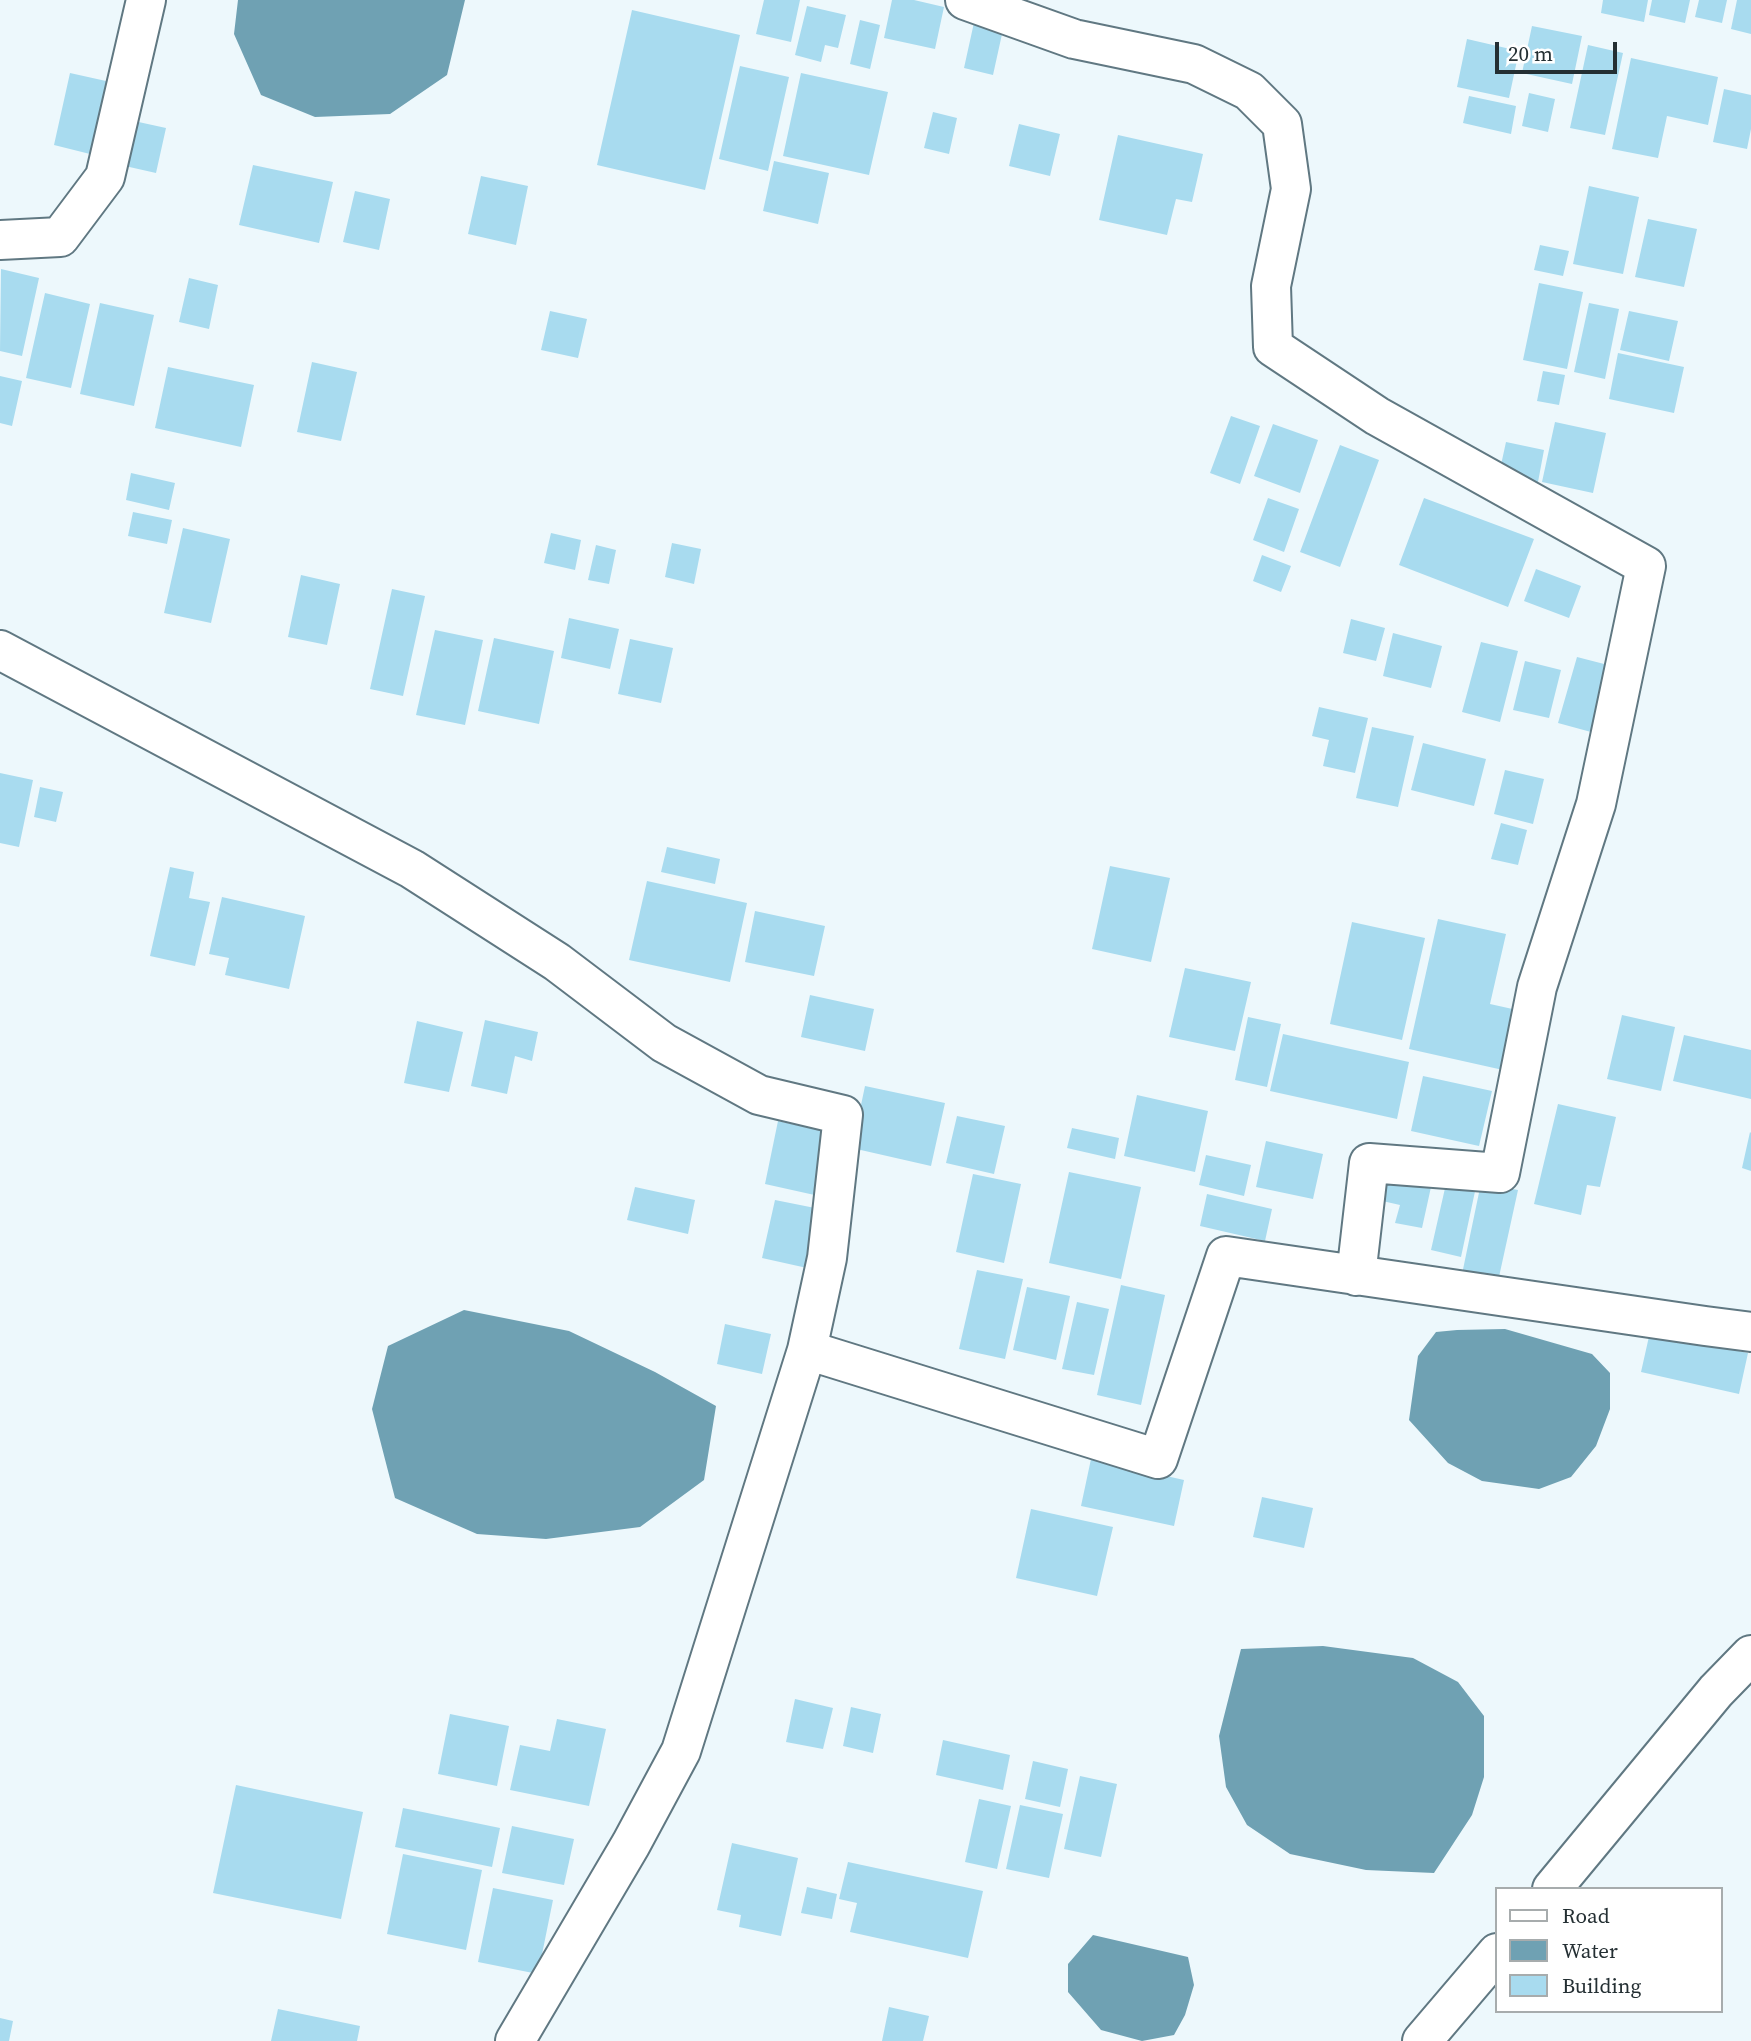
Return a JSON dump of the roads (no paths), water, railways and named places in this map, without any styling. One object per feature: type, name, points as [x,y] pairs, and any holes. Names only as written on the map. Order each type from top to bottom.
[{"type":"street","points":[[0,240],[60,237],[105,177],[146,0]]},
{"type":"street","points":[[965,0],[1074,39],[1194,64],[1248,91],[1282,124],[1292,189],[1271,286],[1273,347],[1377,416],[1646,566],[1596,804],[1537,987],[1500,1173],[1369,1163],[1356,1276]]},
{"type":"street","points":[[0,650],[412,869],[557,962],[664,1044],[759,1095],[843,1115],[827,1258],[807,1350],[681,1751],[631,1843],[514,2041]]},
{"type":"street","points":[[807,1350],[1158,1459],[1226,1256],[1751,1332]]},
{"type":"street","points":[[1554,1887],[1716,1691],[1751,1655]]},
{"type":"street","points":[[1422,2041],[1496,1955]]},
{"type":"water","points":[[238,0],[465,0],[447,75],[390,114],[315,117],[261,95],[234,34]]},
{"type":"water","points":[[464,1310],[569,1331],[655,1372],[716,1406],[704,1480],[640,1527],[546,1539],[477,1534],[395,1498],[372,1409],[388,1346]]},
{"type":"water","points":[[1505,1329],[1592,1354],[1610,1373],[1610,1409],[1596,1446],[1571,1477],[1539,1489],[1482,1481],[1448,1463],[1409,1420],[1418,1356],[1436,1332]]},
{"type":"water","points":[[1323,1646],[1413,1658],[1458,1682],[1484,1716],[1484,1777],[1472,1815],[1434,1873],[1366,1870],[1290,1854],[1247,1825],[1226,1787],[1219,1736],[1241,1649]]},
{"type":"water","points":[[1093,1935],[1188,1957],[1194,1985],[1185,2015],[1174,2035],[1142,2041],[1101,2030],[1068,1992],[1068,1964]]}]
